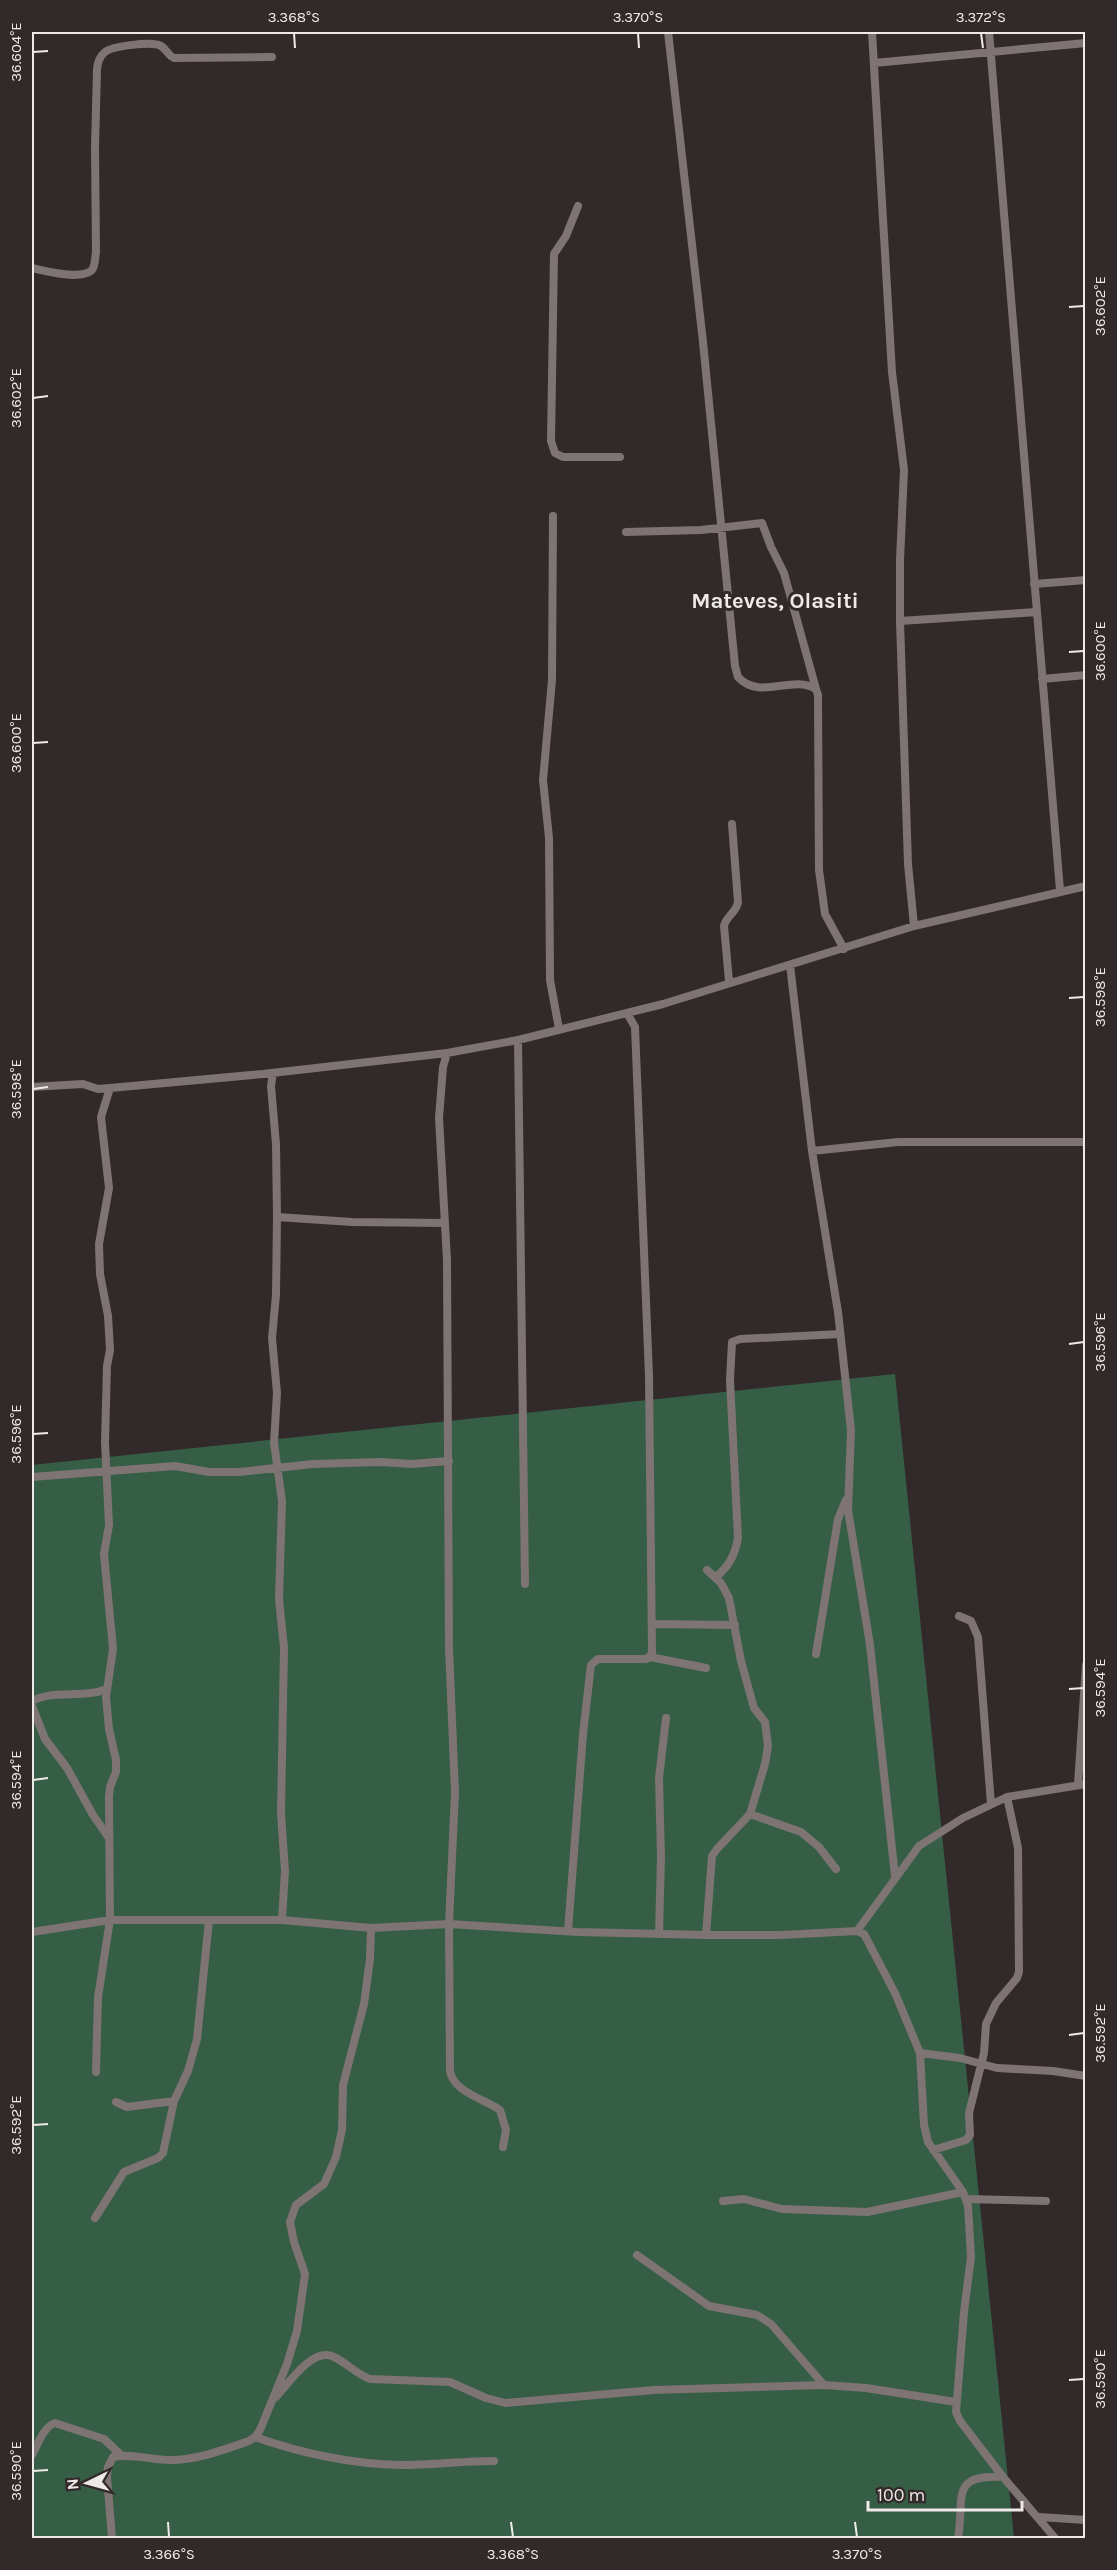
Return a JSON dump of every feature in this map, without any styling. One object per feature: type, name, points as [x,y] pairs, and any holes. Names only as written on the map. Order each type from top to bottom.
[{"type":"street","points":[[668,32],[703,342],[734,657],[738,677],[753,687],[802,683],[816,689]]},
{"type":"street","points":[[872,32],[892,372],[904,470],[900,621],[908,864],[914,926]]},
{"type":"street","points":[[989,32],[1060,890]]},
{"type":"street","points":[[874,63],[1086,43]]},
{"type":"street","points":[[32,268],[68,274],[89,272],[93,269],[96,252],[97,69],[98,60],[106,51],[120,47],[157,44],[174,58],[272,57]]},
{"type":"street","points":[[578,206],[566,236],[554,254],[551,441],[555,453],[563,457],[620,457]]},
{"type":"street","points":[[553,516],[552,680],[543,780],[549,838],[550,980],[559,1029]]},
{"type":"street","points":[[626,532],[757,523],[765,525],[771,547],[784,573],[818,695],[817,808],[822,898],[825,914],[844,949]]},
{"type":"street","points":[[1034,584],[1086,580]]},
{"type":"street","points":[[900,621],[1036,612]]},
{"type":"street","points":[[1042,679],[1086,675]]},
{"type":"street","points":[[729,981],[724,926],[726,918],[738,907],[732,824]]},
{"type":"street","points":[[32,1087],[82,1084],[98,1089],[273,1073],[447,1053],[518,1040],[627,1013],[914,926],[1086,885]]},
{"type":"street","points":[[790,965],[812,1151],[840,1334],[851,1430],[851,1465],[847,1500],[870,1645],[895,1876]]},
{"type":"street","points":[[627,1013],[635,1027],[642,1155],[650,1409],[652,1624],[650,1657]]},
{"type":"street","points":[[518,1040],[525,1584]]},
{"type":"street","points":[[447,1053],[441,1077],[439,1118],[447,1260],[449,1648],[455,1792],[449,1924],[451,2077],[460,2087],[500,2110],[506,2130],[503,2147]]},
{"type":"street","points":[[273,1073],[271,1086],[276,1144],[277,1217],[276,1295],[272,1329],[277,1375],[274,1443],[282,1501],[278,1587],[284,1648],[281,1813],[285,1871],[282,1920]]},
{"type":"street","points":[[96,2072],[98,1997],[110,1920],[109,1797],[110,1786],[116,1772],[116,1760],[109,1729],[107,1689],[113,1649],[104,1554],[108,1534],[108,1471],[105,1442],[110,1338],[100,1274],[99,1244],[109,1188],[101,1117],[110,1088]]},
{"type":"street","points":[[812,1151],[898,1142],[1086,1142]]},
{"type":"street","points":[[277,1217],[352,1222],[444,1223]]},
{"type":"street","points":[[716,1577],[728,1565],[735,1552],[738,1538],[730,1380],[732,1342],[748,1339],[840,1334]]},
{"type":"street","points":[[32,1477],[175,1466],[222,1472],[313,1464],[381,1462],[412,1464],[449,1461]]},
{"type":"street","points":[[816,1654],[837,1519],[847,1500]]},
{"type":"street","points":[[706,1935],[712,1856],[750,1814],[765,1764],[767,1738],[765,1722],[753,1703],[741,1661],[729,1598],[716,1577],[707,1570]]},
{"type":"street","points":[[959,1616],[971,1622],[978,1637],[991,1804]]},
{"type":"street","points":[[652,1624],[735,1625]]},
{"type":"street","points":[[568,1931],[583,1734],[591,1665],[598,1659],[650,1657],[706,1668]]},
{"type":"street","points":[[857,1930],[919,1846],[1007,1797],[1082,1784],[1086,1665]]},
{"type":"street","points":[[32,1701],[51,1695],[94,1694],[107,1689]]},
{"type":"street","points":[[32,1706],[45,1739],[67,1768],[93,1815],[109,1838]]},
{"type":"street","points":[[659,1934],[661,1857],[658,1778],[666,1718]]},
{"type":"street","points":[[933,2150],[969,2138],[969,2113],[984,2052],[986,2024],[1019,1972],[1018,1848],[1007,1797]]},
{"type":"street","points":[[750,1814],[801,1832],[819,1847],[836,1869]]},
{"type":"street","points":[[32,1932],[110,1920],[282,1920],[371,1928],[449,1924],[568,1931],[706,1935],[781,1935],[857,1930],[868,1938],[921,2053],[924,2126],[933,2150],[965,2195],[970,2218],[971,2258],[956,2402],[960,2421],[1003,2477],[1055,2538]]},
{"type":"street","points":[[95,2218],[124,2172],[162,2156],[174,2102],[188,2071],[197,2039],[209,1920]]},
{"type":"street","points":[[255,2437],[272,2402],[293,2346],[305,2278],[290,2222],[296,2205],[324,2184],[337,2151],[342,2130],[342,2085],[364,2004],[370,1959],[371,1928]]},
{"type":"street","points":[[921,2053],[960,2058],[997,2068],[1053,2071],[1086,2076]]},
{"type":"street","points":[[116,2102],[127,2107],[174,2102]]},
{"type":"street","points":[[723,2201],[744,2199],[782,2209],[867,2212],[965,2195],[1046,2200]]},
{"type":"street","points":[[637,2255],[709,2306],[757,2316],[771,2324],[824,2385]]},
{"type":"street","points":[[272,2402],[304,2365],[317,2357],[330,2356],[370,2379],[450,2382],[486,2398],[506,2403],[654,2390],[824,2385],[866,2388],[956,2402]]},
{"type":"street","points":[[32,2455],[50,2424],[56,2423],[104,2439],[122,2455]]},
{"type":"street","points":[[112,2538],[108,2468],[110,2460],[122,2455],[145,2458],[187,2458],[232,2447],[255,2437],[324,2456],[400,2465],[494,2461]]},
{"type":"street","points":[[958,2538],[963,2490],[968,2482],[982,2476],[1003,2477]]},
{"type":"street","points":[[1039,2517],[1086,2520]]},
{"type":"green space","points":[[895,1374],[1014,2538],[32,2538],[32,1465]]},
{"type":"district","name":"Mateves, Olasiti","points":[[775,600]]}]
